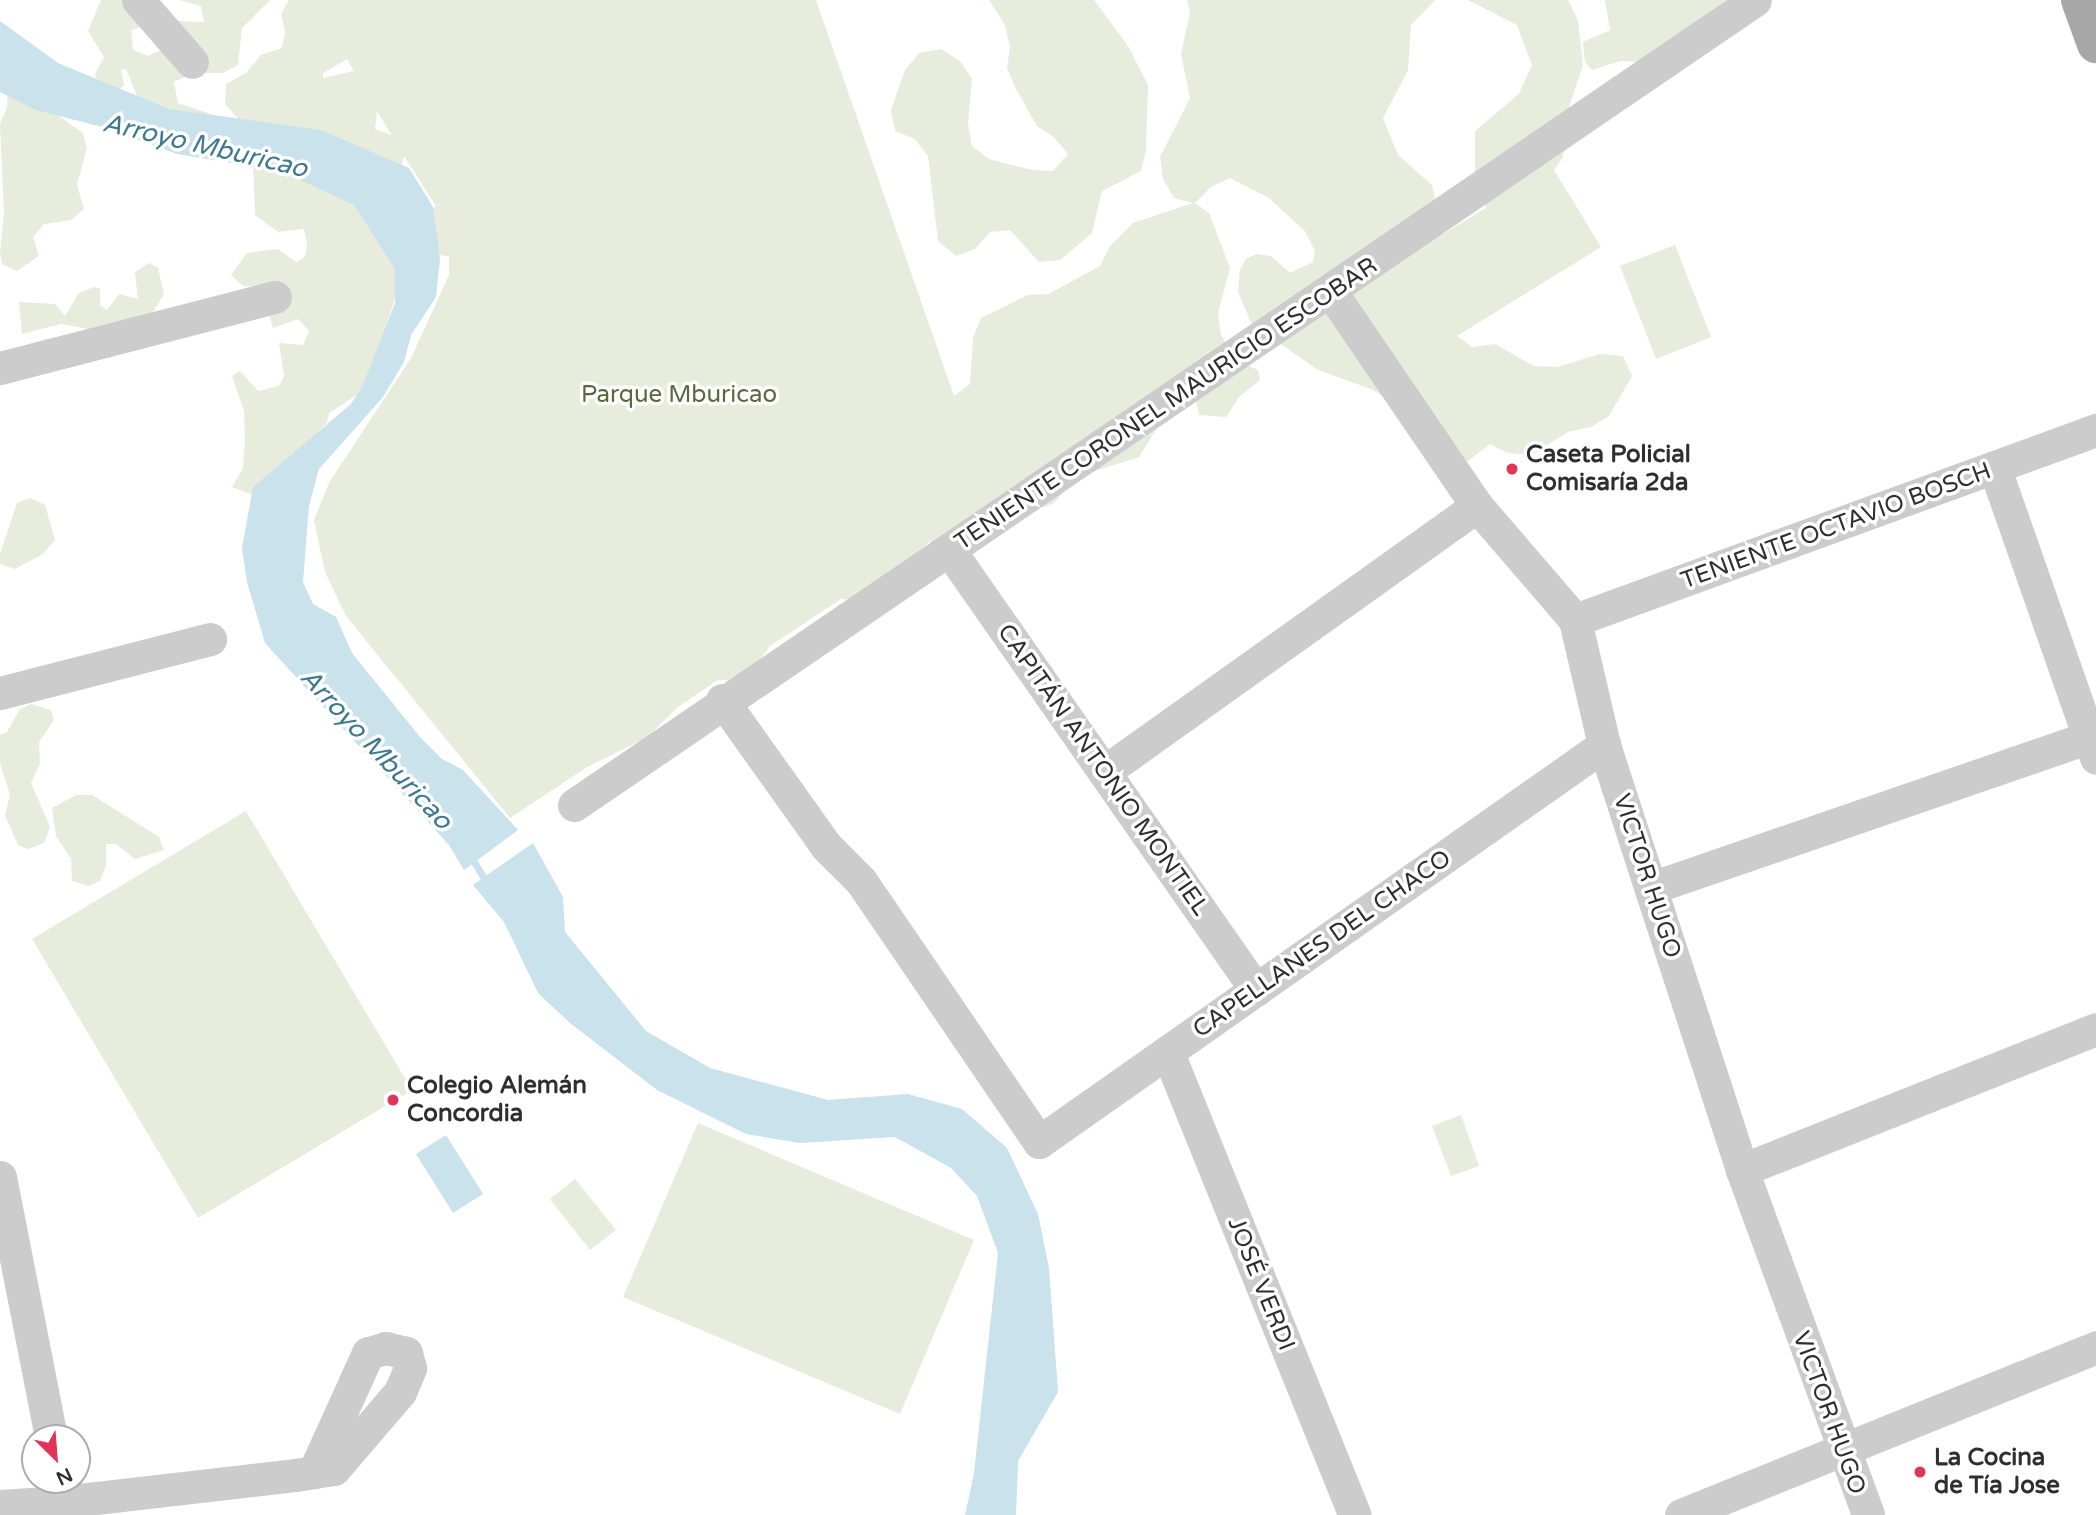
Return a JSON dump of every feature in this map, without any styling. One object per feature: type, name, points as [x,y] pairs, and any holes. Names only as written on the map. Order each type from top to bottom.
[{"type":"main road","points":[[2080,0],[2096,44]]},
{"type":"street","points":[[138,0],[192,62]]},
{"type":"street","name":"TENIENTE CORONEL MAURICIO ESCOBAR","points":[[574,805],[722,700],[950,551],[1755,0]]},
{"type":"street","name":"VICTOR HUGO","points":[[1331,292],[1477,506],[1575,620],[1604,746],[1742,1170],[1840,1448],[1868,1515]]},
{"type":"street","points":[[0,368],[275,297]]},
{"type":"street","name":"TENIENTE OCTAVIO BOSCH","points":[[1575,620],[1995,469],[2096,429]]},
{"type":"street","points":[[1651,888],[2092,747],[1995,469]]},
{"type":"street","points":[[1104,772],[1477,506]]},
{"type":"street","name":"CAPITÁN ANTONIO MONTIEL","points":[[950,551],[1256,990]]},
{"type":"street","points":[[0,693],[209,639]]},
{"type":"street","name":"CAPELLANES DEL CHACO","points":[[722,700],[825,846],[861,881],[1039,1142],[1604,746]]},
{"type":"street","points":[[1742,1170],[2096,1029]]},
{"type":"street","name":"JOSÉ VERDI","points":[[1168,1053],[1354,1515]]},
{"type":"street","points":[[3,1184],[48,1424]]},
{"type":"street","points":[[1681,1515],[1840,1448],[2096,1347]]},
{"type":"street","points":[[0,1506],[314,1472]]},
{"type":"green space","points":[[101,0],[144,0],[141,27],[131,30],[133,50],[148,56],[163,49],[178,21],[204,22],[201,6],[179,0],[270,0],[242,28],[238,65],[223,73],[194,73],[174,82],[178,103],[214,115],[218,128],[138,98],[126,69],[121,70],[124,85],[116,93],[97,84],[95,74],[104,57],[88,31]]},
{"type":"green space","name":"Parque Mburicao","points":[[289,0],[816,0],[954,396],[970,384],[973,338],[981,318],[1028,295],[1049,294],[1100,266],[1110,246],[1133,223],[1193,203],[1174,198],[1163,179],[1160,157],[1190,98],[1181,54],[1190,12],[1187,0],[1435,0],[1411,25],[1408,70],[1383,118],[1398,155],[1432,185],[1443,234],[1486,208],[1475,175],[1475,131],[1519,94],[1532,65],[1517,25],[1468,0],[1568,0],[1578,21],[1583,65],[1567,113],[1563,157],[1554,170],[1601,247],[1457,336],[1472,347],[1495,344],[1534,366],[1557,367],[1600,354],[1623,356],[1632,376],[1609,416],[1591,427],[1568,432],[1531,455],[1508,453],[1490,444],[1464,464],[1399,406],[1371,389],[1318,370],[1251,323],[1238,292],[1240,269],[1246,259],[1256,254],[1271,256],[1290,273],[1313,262],[1315,251],[1305,231],[1269,198],[1230,178],[1211,187],[1195,203],[1209,213],[1230,268],[1218,313],[1221,335],[1239,362],[1258,370],[1260,380],[1239,397],[1226,417],[1199,415],[1195,395],[1159,425],[1139,457],[1076,477],[1054,503],[1044,507],[1033,504],[930,545],[931,539],[898,580],[859,600],[841,599],[770,646],[752,670],[734,681],[718,680],[678,707],[646,738],[587,767],[510,818],[346,616],[325,572],[314,520],[330,481],[411,358],[449,275],[449,257],[436,254],[417,225],[436,206],[404,156],[401,168],[243,124],[225,104],[226,84],[246,73],[261,55],[282,48],[285,32],[281,14]],"holes":[[[347,59],[354,71],[323,78],[323,73]],[[377,111],[391,134],[391,135],[375,129]]]},
{"type":"green space","points":[[989,0],[1094,0],[1128,46],[1148,85],[1146,150],[1141,171],[1102,191],[1092,233],[1060,260],[1039,262],[1010,230],[990,232],[975,249],[956,256],[938,241],[928,156],[915,139],[895,131],[891,110],[905,70],[919,53],[941,49],[960,61],[972,79],[968,123],[972,146],[989,159],[1032,170],[1053,171],[1068,154],[1054,137],[1037,126],[1016,89],[1007,68],[1010,47],[1005,25]]},
{"type":"green space","points":[[1605,0],[1726,0],[1641,62],[1620,61],[1592,70],[1585,62],[1583,42],[1610,30]]},
{"type":"green space","points":[[8,80],[83,133],[87,148],[77,185],[84,209],[71,220],[44,224],[33,237],[39,256],[17,271],[2,264],[0,252],[4,214],[0,124],[7,107]]},
{"type":"green space","points":[[253,158],[351,185],[401,280],[369,378],[357,395],[329,413],[327,423],[253,495],[232,487],[243,468],[245,440],[244,411],[232,376],[240,371],[258,391],[279,386],[284,376],[279,343],[303,345],[309,331],[298,319],[273,328],[261,287],[243,286],[231,275],[247,253],[278,249],[296,262],[305,257],[307,245],[304,229],[278,232],[255,215]]},
{"type":"green space","points":[[1675,245],[1711,337],[1656,359],[1620,266]]},
{"type":"green space","points":[[149,263],[158,268],[164,294],[153,312],[95,330],[61,324],[22,334],[19,302],[55,304],[65,316],[79,293],[94,287],[100,289],[100,305],[107,310],[119,294],[138,299],[135,272]]},
{"type":"green space","points":[[30,498],[45,505],[55,540],[43,554],[15,569],[0,564],[0,554],[17,503]]},
{"type":"green space","points":[[31,704],[51,710],[54,720],[39,742],[40,764],[31,783],[50,827],[44,843],[28,849],[18,845],[5,815],[10,795],[0,763],[0,735],[7,732],[20,709]]},
{"type":"green space","points":[[76,795],[92,795],[159,837],[164,850],[135,859],[116,844],[106,844],[106,865],[100,881],[89,886],[72,881],[71,859],[56,836],[52,808]]},
{"type":"green space","points":[[246,811],[412,1090],[198,1218],[32,939]]},
{"type":"green space","points":[[1461,1115],[1479,1166],[1451,1176],[1432,1126]]},
{"type":"green space","points":[[698,1123],[974,1240],[900,1414],[623,1297]]},
{"type":"green space","points":[[575,1179],[616,1230],[590,1250],[550,1199]]},
{"type":"water","points":[[0,21],[58,63],[169,109],[321,130],[409,168],[433,207],[440,259],[436,297],[411,335],[404,362],[383,397],[319,469],[309,506],[303,582],[313,604],[336,617],[352,653],[420,737],[442,759],[463,770],[518,830],[464,870],[449,845],[265,643],[247,582],[242,548],[253,487],[351,404],[363,385],[395,303],[395,269],[354,205],[281,171],[177,154],[106,128],[36,110],[0,92]]},
{"type":"water","points":[[533,843],[563,897],[565,932],[646,1031],[710,1068],[828,1100],[908,1094],[962,1109],[1007,1148],[1038,1214],[1049,1268],[1058,1392],[1018,1461],[1016,1515],[965,1515],[974,1473],[998,1253],[977,1196],[951,1168],[895,1137],[800,1143],[746,1134],[657,1090],[570,1023],[538,993],[504,922],[473,885]]},
{"type":"water","points":[[446,1135],[483,1194],[453,1213],[416,1154]]},
{"type":"waterway","name":"Arroyo Mburicao","points":[[470,855],[487,883]]},
{"type":"place","name":"Caseta Policial Comisaría 2da","points":[[1512,469]]},
{"type":"place","name":"Colegio Alemán Concordia","points":[[393,1100]]},
{"type":"place","name":"La Cocina de Tía Jose","points":[[1920,1472]]}]
